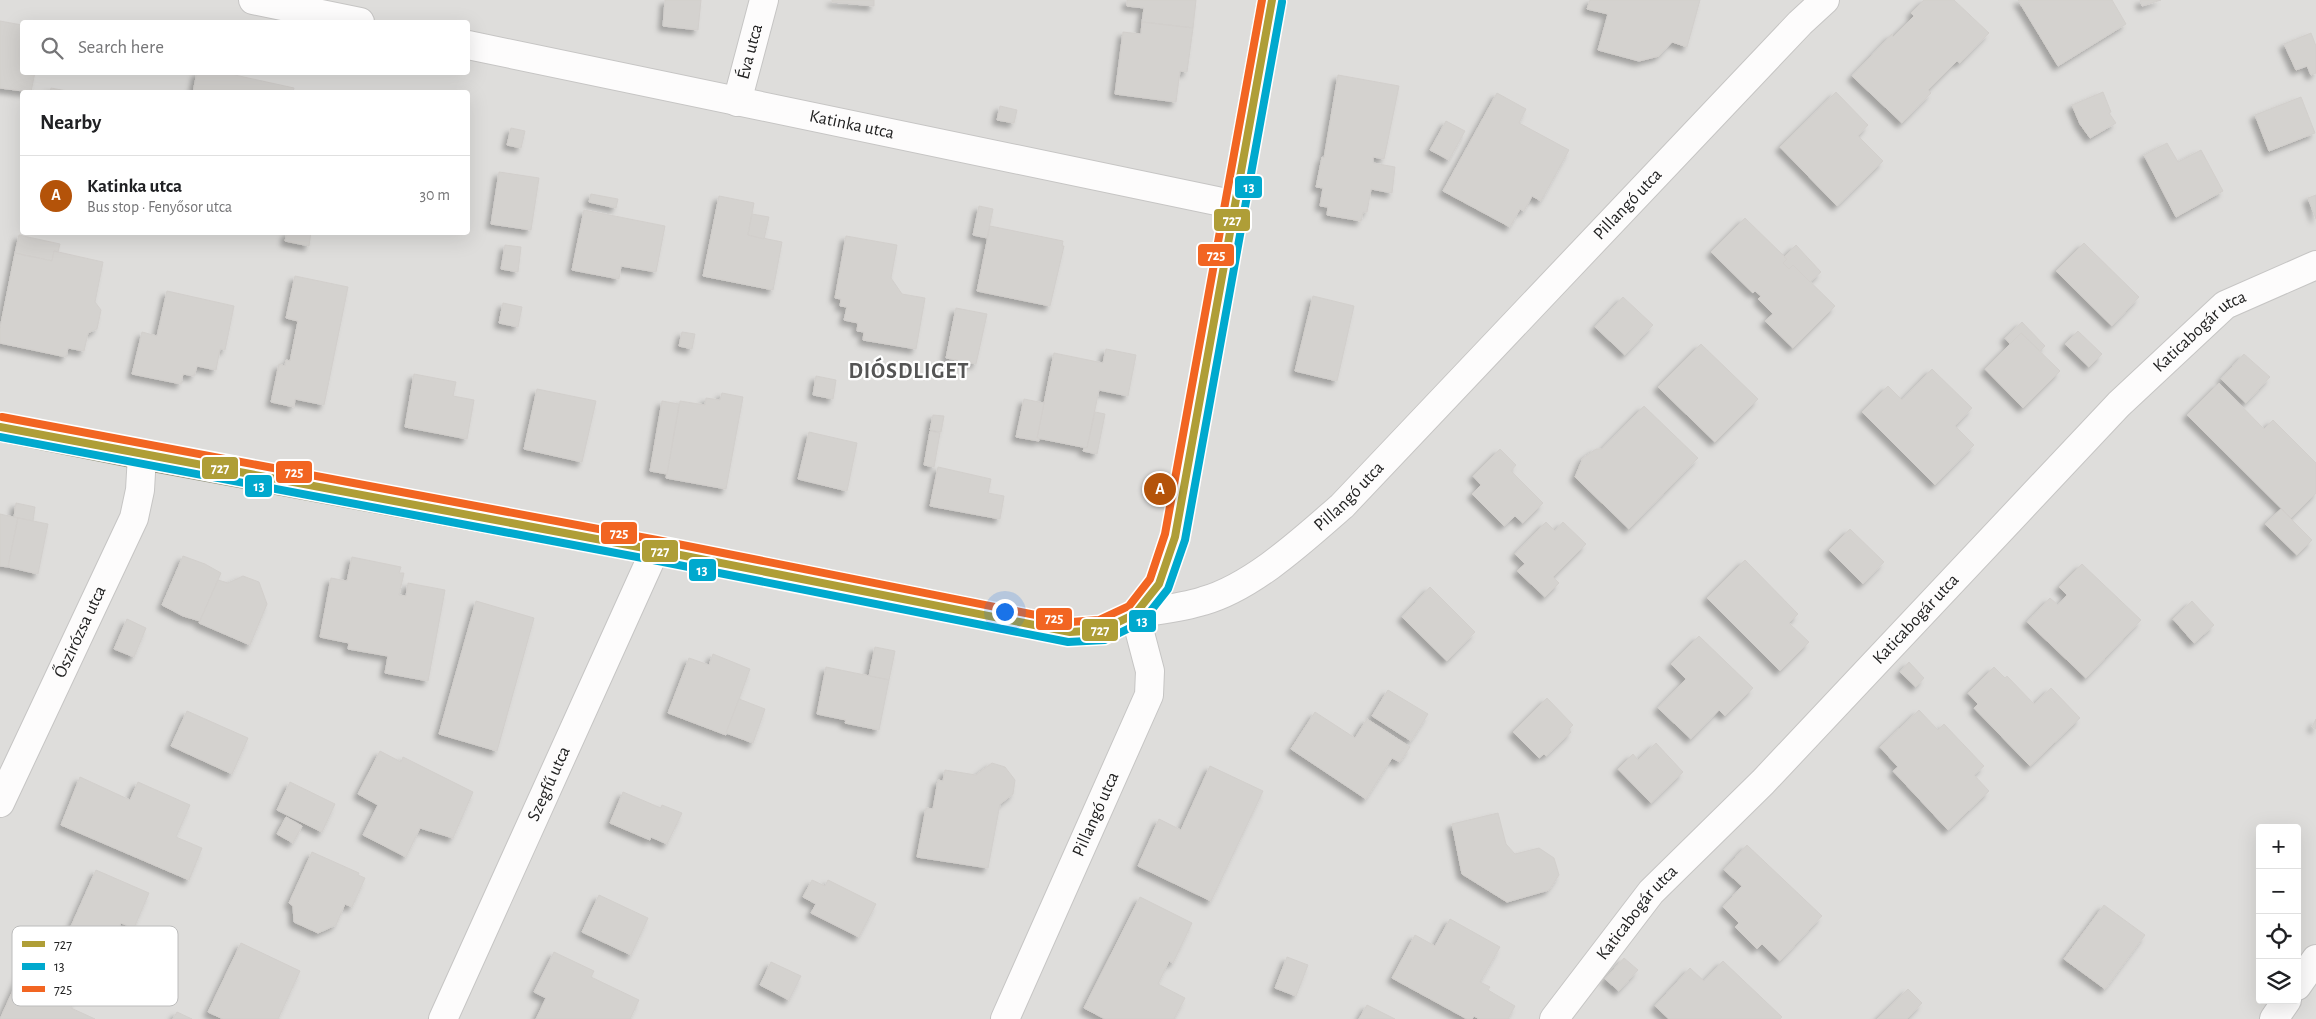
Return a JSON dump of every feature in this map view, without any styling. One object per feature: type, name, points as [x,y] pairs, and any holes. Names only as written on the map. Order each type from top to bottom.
[{"type":"street","points":[[253,0],[350,20]]},
{"type":"street","name":"Éva utca","points":[[737,102],[764,0]]},
{"type":"street","points":[[0,427],[656,550],[1070,632],[1102,630],[1135,614],[1159,584],[1174,537],[1272,0]]},
{"type":"street","name":"Pillangó utca","points":[[1005,1019],[1149,695],[1150,671],[1135,614],[1204,601],[1237,586],[1288,553],[1342,506],[1800,11],[1825,0]]},
{"type":"street","name":"Katinka utca","points":[[470,45],[1236,205]]},
{"type":"street","name":"Katicabogár utca","points":[[1554,1019],[1651,892],[1763,782],[2119,404],[2225,304],[2316,265]]},
{"type":"street","name":"Őszirózsa utca","points":[[0,803],[134,518],[140,490],[142,455]]},
{"type":"street","name":"Szegfű utca","points":[[443,1019],[656,550]]},
{"type":"street","points":[[2301,980],[2316,959]]},
{"type":"street","points":[[2274,1019],[2284,1004]]},
{"type":"shaded area","points":[[0,0],[2316,0],[2316,1019],[0,1019]]},
{"type":"building","points":[[665,0],[701,0],[698,30],[663,26]]},
{"type":"building","points":[[832,0],[874,0],[874,6],[832,2]]},
{"type":"building","points":[[1127,0],[1196,0],[1193,28],[1142,22],[1144,8],[1127,6]]},
{"type":"building","points":[[1590,0],[1700,0],[1687,47],[1672,42],[1659,56],[1639,61],[1598,50],[1608,14],[1587,9]]},
{"type":"building","points":[[1924,0],[1954,0],[1989,33],[1960,63],[1957,61],[1928,90],[1931,93],[1902,123],[1852,76],[1892,34],[1893,37],[1914,16],[1911,13]]},
{"type":"building","points":[[2018,0],[2112,0],[2126,24],[2058,66]]},
{"type":"building","points":[[2140,0],[2161,0],[2142,6]]},
{"type":"building","points":[[0,21],[20,25],[20,75],[34,75],[31,90],[0,88]]},
{"type":"building","points":[[1142,22],[1193,28],[1187,72],[1180,71],[1176,102],[1115,94],[1123,32],[1141,34]]},
{"type":"building","points":[[2311,33],[2316,46],[2316,73],[2311,75],[2307,66],[2296,70],[2284,44]]},
{"type":"building","points":[[196,75],[235,75],[294,88],[294,90],[193,90]]},
{"type":"building","points":[[1338,75],[1399,86],[1384,159],[1373,157],[1373,163],[1395,167],[1392,193],[1371,189],[1367,212],[1363,212],[1361,221],[1327,215],[1328,207],[1320,206],[1323,188],[1316,187],[1322,157],[1324,158]]},
{"type":"building","points":[[1836,92],[1868,125],[1858,136],[1883,161],[1837,206],[1780,147]]},
{"type":"building","points":[[2103,92],[2111,112],[2109,113],[2116,123],[2090,138],[2080,124],[2072,105]]},
{"type":"building","points":[[1497,93],[1526,109],[1519,123],[1569,150],[1541,201],[1532,196],[1524,211],[1520,209],[1510,227],[1443,191]]},
{"type":"building","points":[[2301,97],[2315,133],[2269,151],[2255,115]]},
{"type":"building","points":[[1000,106],[1017,110],[1014,123],[997,120]]},
{"type":"building","points":[[1446,121],[1465,131],[1449,160],[1430,150]]},
{"type":"building","points":[[511,128],[525,131],[521,148],[507,145]]},
{"type":"building","points":[[2167,143],[2178,162],[2201,150],[2223,191],[2176,217],[2144,155]]},
{"type":"building","points":[[499,172],[539,178],[531,230],[491,224]]},
{"type":"building","points":[[591,194],[618,199],[616,208],[589,202]]},
{"type":"building","points":[[2316,195],[2316,219],[2308,198]]},
{"type":"building","points":[[719,196],[754,203],[748,235],[782,242],[773,290],[703,276]]},
{"type":"building","points":[[979,206],[993,209],[987,238],[973,235]]},
{"type":"building","points":[[584,210],[665,226],[656,272],[621,266],[619,279],[572,270]]},
{"type":"building","points":[[752,214],[769,217],[764,239],[748,235]]},
{"type":"building","points":[[1745,218],[1787,259],[1783,263],[1789,269],[1793,265],[1835,306],[1793,348],[1765,321],[1773,314],[1758,299],[1761,296],[1755,291],[1753,293],[1711,252]]},
{"type":"building","points":[[990,226],[1063,241],[1062,246],[1064,246],[1050,306],[977,291]]},
{"type":"building","points":[[19,235],[60,244],[58,252],[54,251],[52,261],[15,253]]},
{"type":"building","points":[[286,235],[311,235],[309,246],[285,241]]},
{"type":"building","points":[[846,236],[897,245],[891,278],[902,294],[925,298],[916,349],[863,340],[864,332],[857,331],[858,323],[844,320],[847,307],[840,306],[841,299],[835,298]]},
{"type":"building","points":[[2084,243],[2139,297],[2112,326],[2056,271]]},
{"type":"building","points":[[505,245],[521,247],[518,272],[501,269]]},
{"type":"building","points":[[1796,245],[1821,272],[1810,282],[1793,265],[1789,269],[1783,263],[1787,259],[1784,257]]},
{"type":"building","points":[[54,251],[103,262],[95,302],[101,310],[97,329],[88,333],[84,351],[68,348],[66,357],[0,343],[0,328],[15,253],[52,261]]},
{"type":"building","points":[[295,276],[348,287],[324,405],[295,399],[294,407],[271,402],[279,364],[285,366],[286,360],[290,361],[298,321],[286,318]]},
{"type":"building","points":[[167,291],[234,306],[225,350],[220,349],[216,370],[197,366],[194,376],[183,374],[181,384],[132,374],[142,332],[157,336]]},
{"type":"building","points":[[1313,296],[1354,306],[1337,381],[1295,371]]},
{"type":"building","points":[[1623,297],[1653,325],[1625,355],[1595,327]]},
{"type":"building","points":[[503,303],[522,307],[518,327],[499,323]]},
{"type":"building","points":[[956,308],[987,314],[976,364],[946,358]]},
{"type":"building","points":[[2022,322],[2045,346],[2040,351],[2021,333],[2010,344],[2005,338]]},
{"type":"building","points":[[2078,331],[2102,354],[2089,367],[2065,344]]},
{"type":"building","points":[[682,332],[695,334],[692,349],[679,346]]},
{"type":"building","points":[[2021,333],[2060,371],[2023,408],[1985,369]]},
{"type":"building","points":[[1701,344],[1758,399],[1715,442],[1658,387]]},
{"type":"building","points":[[1106,349],[1136,355],[1128,396],[1099,390],[1087,448],[1037,438],[1054,353],[1103,363]]},
{"type":"building","points":[[2244,354],[2270,377],[2246,403],[2221,379]]},
{"type":"building","points":[[1932,369],[1972,408],[1955,426],[1974,445],[1935,485],[1862,412],[1888,386],[1902,400]]},
{"type":"building","points":[[414,374],[456,382],[453,396],[474,400],[467,439],[405,427]]},
{"type":"building","points":[[816,376],[836,380],[833,399],[813,395]]},
{"type":"building","points":[[2219,383],[2264,429],[2273,420],[2316,463],[2316,493],[2291,518],[2187,415]]},
{"type":"building","points":[[537,389],[596,401],[582,462],[524,449]]},
{"type":"building","points":[[722,393],[743,397],[726,489],[666,478],[680,401],[705,405],[706,398],[720,400]]},
{"type":"building","points":[[1024,399],[1044,403],[1037,438],[1039,438],[1039,441],[1016,437]]},
{"type":"building","points":[[662,401],[679,404],[667,474],[650,471]]},
{"type":"building","points":[[1644,406],[1698,458],[1629,529],[1575,477],[1583,458],[1596,449],[1602,449]]},
{"type":"building","points":[[1095,412],[1105,414],[1097,454],[1083,451],[1084,448],[1087,448]]},
{"type":"building","points":[[933,415],[944,416],[941,432],[930,430]]},
{"type":"building","points":[[930,431],[940,433],[934,467],[924,465]]},
{"type":"building","points":[[809,432],[857,443],[847,491],[798,479]]},
{"type":"building","points":[[1500,449],[1516,465],[1511,471],[1543,503],[1523,523],[1515,516],[1504,526],[1472,494],[1481,485],[1473,476]]},
{"type":"building","points":[[938,467],[991,479],[988,493],[1004,496],[1000,519],[930,506]]},
{"type":"building","points":[[16,503],[35,507],[33,521],[14,517]]},
{"type":"building","points":[[2281,509],[2312,540],[2297,555],[2265,524]]},
{"type":"building","points":[[0,514],[18,518],[8,567],[0,566]]},
{"type":"building","points":[[18,518],[48,524],[38,574],[8,567]]},
{"type":"building","points":[[1546,522],[1555,531],[1563,522],[1586,544],[1553,577],[1559,583],[1545,597],[1517,571],[1525,564],[1515,554]]},
{"type":"building","points":[[1850,529],[1884,562],[1863,584],[1829,550]]},
{"type":"building","points":[[183,556],[205,564],[221,573],[200,621],[183,616],[162,605]]},
{"type":"building","points":[[352,557],[401,567],[399,573],[404,573],[399,595],[406,596],[408,583],[445,590],[428,681],[385,673],[388,656],[348,649],[349,643],[320,637],[331,578],[347,581]]},
{"type":"building","points":[[1745,560],[1798,614],[1789,623],[1809,642],[1780,671],[1707,598]]},
{"type":"building","points":[[2082,564],[2141,620],[2086,678],[2027,622],[2050,598],[2058,605],[2067,595],[2059,587]]},
{"type":"building","points":[[243,576],[259,582],[267,604],[250,645],[199,623],[218,580],[228,583]]},
{"type":"building","points":[[1430,587],[1475,632],[1447,661],[1402,617]]},
{"type":"building","points":[[476,601],[534,618],[497,751],[439,734]]},
{"type":"building","points":[[2192,601],[2214,625],[2194,643],[2173,619]]},
{"type":"building","points":[[127,619],[146,628],[134,657],[114,649]]},
{"type":"building","points":[[1699,636],[1753,688],[1725,716],[1719,710],[1691,739],[1658,708],[1686,679],[1671,664]]},
{"type":"building","points":[[875,647],[895,651],[889,680],[869,676]]},
{"type":"building","points":[[713,654],[750,669],[726,735],[668,713],[689,658],[709,665]]},
{"type":"building","points":[[1909,662],[1924,678],[1916,687],[1900,672]]},
{"type":"building","points":[[826,667],[889,680],[879,730],[845,723],[846,720],[817,714]]},
{"type":"building","points":[[1994,667],[2005,678],[2007,676],[2034,704],[2051,688],[2080,718],[2030,766],[1974,708],[1978,704],[1968,693]]},
{"type":"building","points":[[1388,690],[1428,714],[1411,741],[1372,716]]},
{"type":"building","points":[[1547,698],[1573,725],[1569,729],[1571,732],[1546,756],[1544,754],[1539,758],[1513,732]]},
{"type":"building","points":[[739,699],[765,709],[753,743],[726,733]]},
{"type":"building","points":[[1919,710],[1938,730],[1944,724],[1984,766],[1974,775],[1989,791],[1948,830],[1893,771],[1898,767],[1880,747]]},
{"type":"building","points":[[187,711],[248,738],[232,774],[171,746]]},
{"type":"building","points":[[1315,712],[1355,738],[1367,719],[1410,747],[1400,762],[1392,758],[1366,799],[1291,749]]},
{"type":"building","points":[[2316,719],[2316,729],[2312,727]]},
{"type":"building","points":[[1656,743],[1683,772],[1651,803],[1618,769],[1633,754],[1638,760]]},
{"type":"building","points":[[380,751],[401,762],[403,757],[473,792],[453,838],[420,828],[406,857],[363,835],[378,805],[358,794]]},
{"type":"building","points":[[992,763],[1005,767],[1015,780],[1013,794],[1000,804],[988,868],[917,857],[926,808],[933,809],[938,780],[943,781],[945,770],[976,775]]},
{"type":"building","points":[[1210,766],[1263,791],[1211,901],[1138,866],[1159,819],[1181,830]]},
{"type":"building","points":[[80,777],[130,800],[138,782],[190,805],[176,837],[202,848],[189,880],[61,825]]},
{"type":"building","points":[[290,782],[335,804],[322,832],[277,810]]},
{"type":"building","points":[[623,792],[661,808],[662,805],[682,813],[667,844],[651,837],[650,840],[610,823]]},
{"type":"building","points":[[1498,813],[1506,844],[1515,854],[1539,848],[1554,858],[1559,875],[1549,890],[1507,902],[1462,874],[1452,824]]},
{"type":"building","points":[[286,817],[302,826],[293,843],[277,834]]},
{"type":"building","points":[[1747,845],[1822,916],[1780,961],[1762,944],[1757,949],[1735,927],[1739,923],[1723,907],[1742,886],[1724,870]]},
{"type":"building","points":[[312,852],[359,873],[358,875],[365,878],[352,907],[345,904],[336,925],[318,933],[294,922],[293,906],[289,903]]},
{"type":"building","points":[[96,870],[149,893],[135,926],[121,923],[120,926],[71,926]]},
{"type":"building","points":[[812,880],[825,886],[828,880],[876,904],[859,937],[811,913],[816,904],[803,897]]},
{"type":"building","points":[[599,895],[648,918],[631,955],[582,932]]},
{"type":"building","points":[[1140,897],[1192,923],[1173,963],[1169,961],[1158,984],[1185,998],[1174,1019],[1105,1019],[1084,1008]]},
{"type":"building","points":[[2104,905],[2145,935],[2105,989],[2064,959]]},
{"type":"building","points":[[1450,919],[1500,947],[1480,982],[1490,987],[1488,990],[1515,1006],[1508,1019],[1479,1019],[1474,1016],[1472,1019],[1467,1019],[1392,978],[1415,935],[1435,946]]},
{"type":"building","points":[[241,943],[300,971],[278,1019],[223,1019],[208,1012]]},
{"type":"building","points":[[554,952],[594,971],[591,977],[639,1000],[630,1019],[536,1019],[546,998],[534,992]]},
{"type":"building","points":[[1287,957],[1308,965],[1296,996],[1275,988]]},
{"type":"building","points":[[1624,958],[1638,970],[1619,991],[1605,979]]},
{"type":"building","points":[[1723,961],[1782,1017],[1780,1019],[1669,1019],[1655,1006],[1690,968],[1704,981]]},
{"type":"building","points":[[771,962],[801,976],[789,1000],[760,985]]},
{"type":"building","points":[[1908,989],[1922,1003],[1907,1019],[1877,1019]]},
{"type":"building","points":[[12,992],[12,1006],[72,1006],[71,1008],[95,1019],[0,1019]]},
{"type":"building","points":[[1367,1005],[1395,1019],[1359,1019]]},
{"type":"building","points":[[177,1012],[192,1019],[173,1019]]},
{"type":"transit line","name":"725","points":[[2,417],[657,540],[1071,622],[1099,620],[1129,606],[1150,579],[1165,534],[1262,0]]},
{"type":"transit line","name":"727","points":[[0,427],[655,550],[1070,632],[1102,630],[1135,614],[1159,584],[1175,537],[1272,0]]},
{"type":"transit line","name":"13","points":[[0,437],[653,560],[1068,642],[1105,640],[1142,622],[1168,589],[1185,540],[1282,2]]},
{"type":"place","name":"Katinka utca","points":[[1160,489]]},
{"type":"district","name":"DIÓSDLIGET","points":[[909,371]]}]
